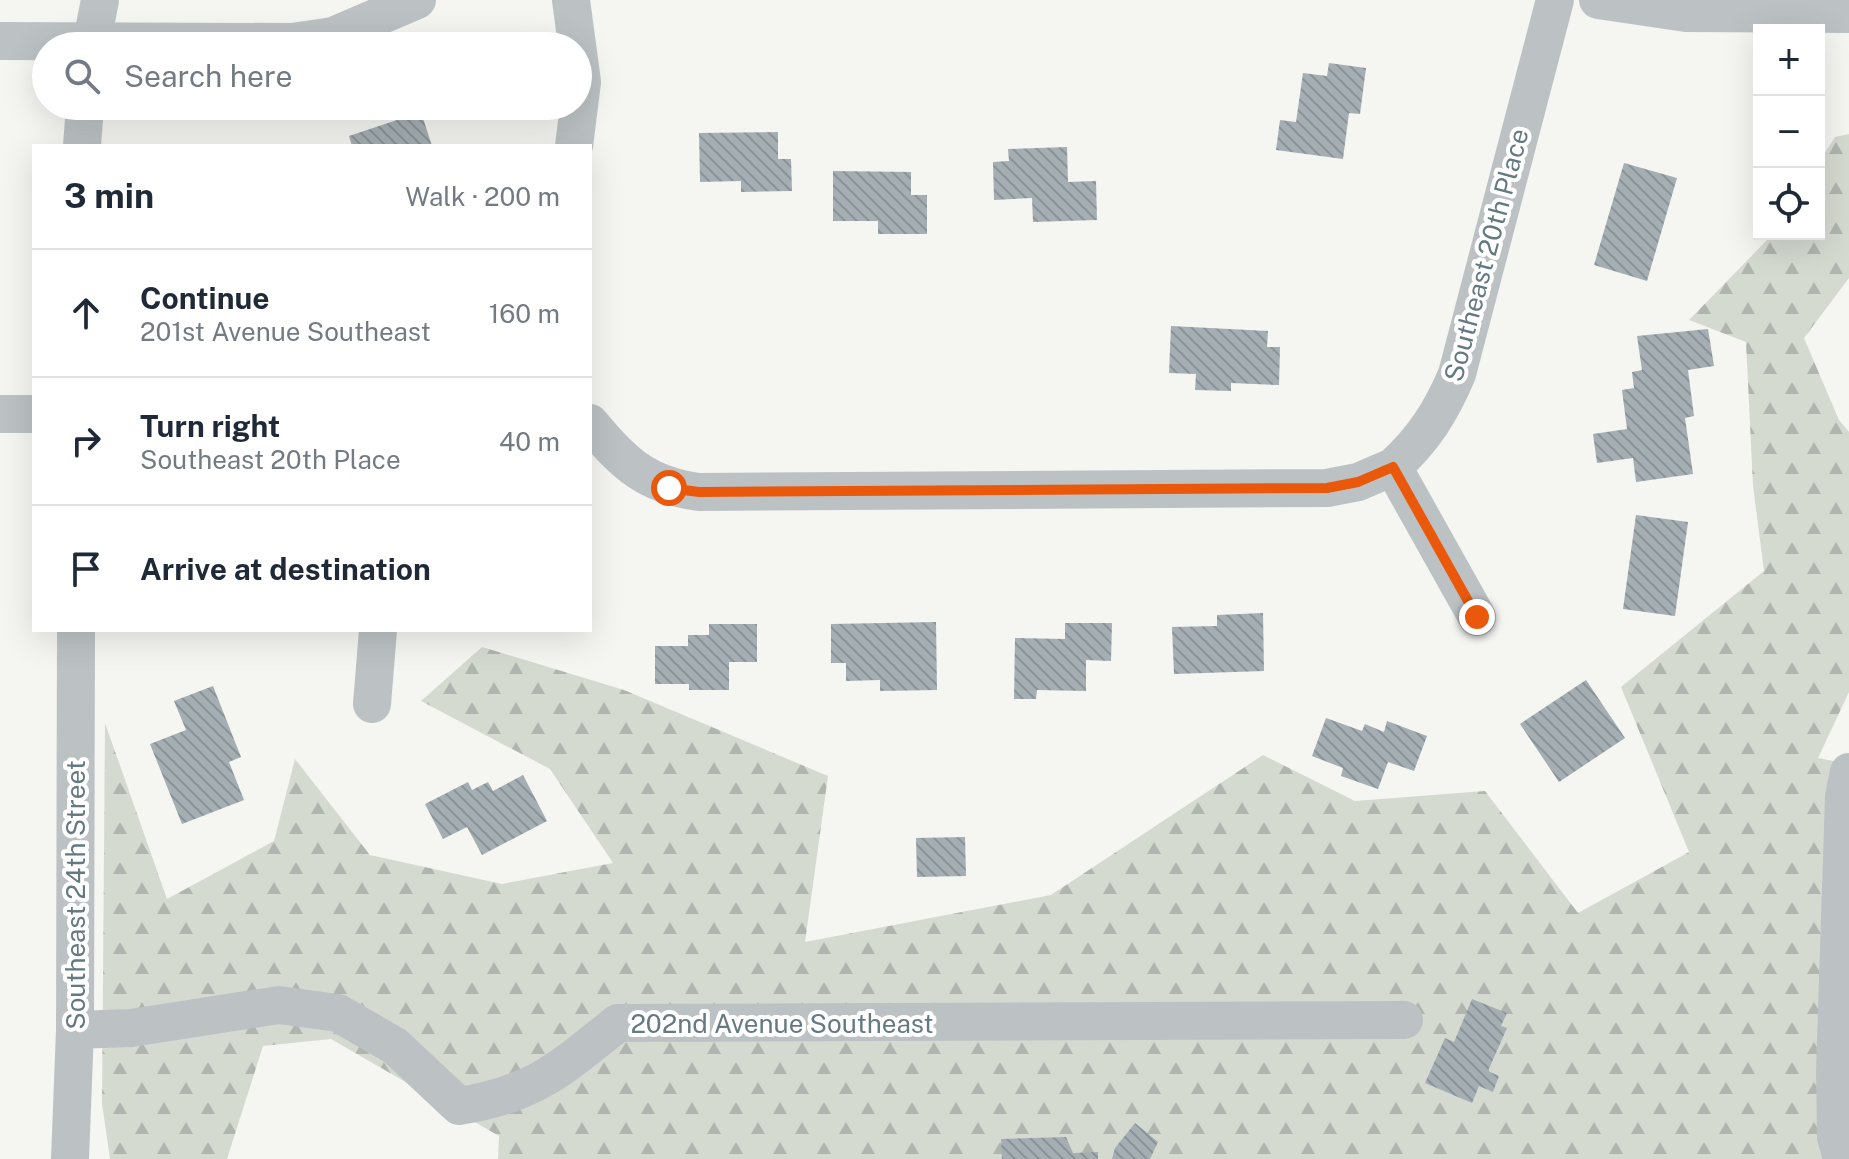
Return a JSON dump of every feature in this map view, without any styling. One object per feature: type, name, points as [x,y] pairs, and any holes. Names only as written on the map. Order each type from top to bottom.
[{"type":"street","points":[[93,32],[100,0]]},
{"type":"street","points":[[345,32],[417,0]]},
{"type":"street","points":[[571,0],[575,32]]},
{"type":"street","name":"Southeast 20th Place","points":[[1393,467],[1420,443],[1442,408],[1457,374],[1555,0]]},
{"type":"street","points":[[1598,0],[1686,13],[1849,14]]},
{"type":"street","points":[[0,41],[32,42]]},
{"type":"street","points":[[82,144],[84,120]]},
{"type":"street","points":[[574,144],[577,120]]},
{"type":"street","points":[[0,414],[32,414]]},
{"type":"street","points":[[592,426],[612,451],[641,475],[669,488],[699,492],[1327,488],[1358,482],[1393,467],[1477,617]]},
{"type":"street","name":"Southeast 24th Street","points":[[70,1159],[75,1030],[76,632]]},
{"type":"street","points":[[372,704],[378,632]]},
{"type":"street","points":[[1842,1159],[1836,1137],[1835,1071],[1844,796],[1849,772]]},
{"type":"street","name":"202nd Avenue Southeast","points":[[75,1030],[131,1028],[279,1005],[338,1013],[395,1046],[459,1106],[502,1099],[551,1076],[618,1023],[1404,1020]]},
{"type":"green space","points":[[1849,134],[1849,278],[1804,338],[1839,420],[1849,432],[1849,692],[1818,758],[1849,764],[1849,1159],[498,1159],[499,1136],[331,1039],[263,1046],[227,1159],[110,1159],[102,1104],[105,723],[167,899],[274,841],[295,759],[370,855],[502,884],[613,863],[550,769],[421,701],[482,647],[624,690],[828,776],[805,942],[1051,895],[1263,755],[1355,801],[1485,791],[1578,913],[1689,852],[1621,687],[1764,571],[1753,486],[1746,342],[1689,320],[1767,240],[1825,240],[1825,153],[1835,137]]},
{"type":"building","points":[[1329,63],[1366,68],[1360,114],[1349,113],[1343,159],[1276,150],[1280,120],[1296,122],[1303,73],[1327,76]]},
{"type":"building","points":[[397,120],[424,120],[431,144],[351,144],[349,136]]},
{"type":"building","points":[[778,132],[778,159],[791,159],[792,191],[741,192],[741,181],[700,182],[699,133]]},
{"type":"building","points":[[1067,147],[1068,182],[1096,181],[1097,220],[1033,222],[1032,198],[994,200],[993,162],[1009,161],[1008,149]]},
{"type":"building","points":[[1624,163],[1677,178],[1647,281],[1594,265]]},
{"type":"building","points":[[833,171],[911,172],[911,195],[927,195],[927,234],[878,234],[878,221],[833,221]]},
{"type":"building","points":[[1171,326],[1268,331],[1267,347],[1280,347],[1279,385],[1231,383],[1231,391],[1195,390],[1196,374],[1169,373]]},
{"type":"building","points":[[1708,329],[1714,366],[1688,370],[1694,416],[1685,418],[1693,474],[1636,482],[1633,458],[1597,463],[1593,434],[1627,429],[1622,390],[1634,388],[1632,372],[1642,370],[1637,336]]},
{"type":"building","points":[[1636,515],[1688,522],[1675,616],[1623,609]]},
{"type":"building","points":[[1263,613],[1264,671],[1174,674],[1172,627],[1217,626],[1217,615]]},
{"type":"building","points":[[936,622],[937,690],[880,691],[880,680],[846,681],[846,663],[831,663],[831,624]]},
{"type":"building","points":[[1065,623],[1112,623],[1111,661],[1086,660],[1086,691],[1037,690],[1036,699],[1014,699],[1015,638],[1065,639]]},
{"type":"building","points":[[709,624],[757,624],[757,662],[729,662],[729,690],[689,690],[689,684],[655,684],[655,646],[688,646],[688,635],[709,635]]},
{"type":"building","points":[[1586,680],[1625,738],[1559,782],[1520,724]]},
{"type":"building","points":[[213,686],[241,757],[229,762],[244,800],[182,824],[150,744],[186,730],[174,701]]},
{"type":"building","points":[[1326,718],[1362,731],[1365,724],[1384,732],[1387,721],[1427,736],[1414,771],[1388,762],[1378,789],[1341,776],[1343,768],[1312,756]]},
{"type":"building","points":[[523,775],[547,821],[482,855],[467,827],[443,839],[425,804],[468,782],[472,790],[488,782],[493,791]]},
{"type":"building","points":[[965,837],[966,876],[917,877],[916,838]]},
{"type":"building","points":[[1472,999],[1507,1013],[1501,1026],[1507,1028],[1488,1071],[1499,1076],[1493,1092],[1479,1086],[1472,1103],[1425,1083],[1445,1038],[1454,1042]]},
{"type":"building","points":[[1135,1123],[1158,1142],[1150,1159],[1112,1159],[1115,1148]]},
{"type":"building","points":[[1066,1137],[1073,1153],[1098,1152],[1098,1159],[1002,1159],[1001,1139]]},
{"type":"route","points":[[669,488],[699,492],[981,493],[1327,488],[1358,482],[1393,467],[1477,617]]}]
